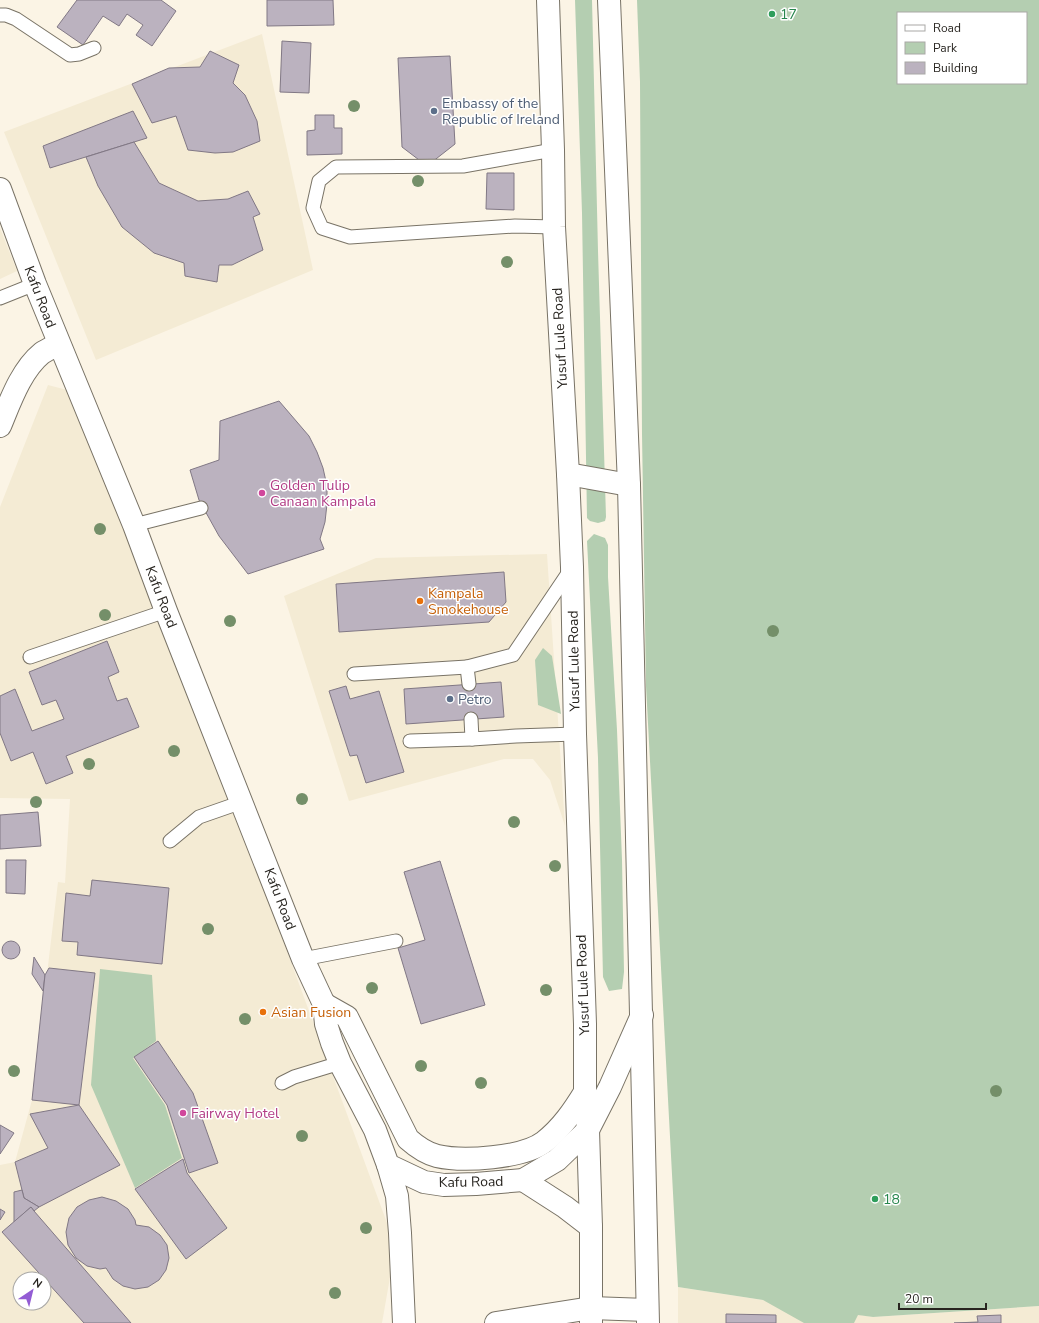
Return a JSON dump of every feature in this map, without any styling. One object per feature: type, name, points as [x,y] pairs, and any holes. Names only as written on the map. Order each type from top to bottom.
[{"type":"main road","name":"Yusuf Lule Road","points":[[548,0],[554,227],[572,567],[585,1031],[585,1092],[588,1130],[591,1228],[591,1316]]},
{"type":"main road","points":[[496,1323],[591,1316],[647,1317],[630,485],[609,0]]},
{"type":"main road","name":"Kafu Road","points":[[0,189],[58,344],[134,525],[166,611],[303,959],[324,1004],[326,1024],[332,1043],[340,1063],[375,1130],[388,1165],[424,1182],[444,1185],[523,1180],[557,1160],[588,1130],[610,1087],[642,1015]]},
{"type":"main road","points":[[0,426],[15,390],[30,367],[42,354],[58,344]]},
{"type":"main road","points":[[568,474],[630,485]]},
{"type":"main road","name":"Kafu Road","points":[[324,1004],[347,1018],[408,1139],[419,1149],[436,1156],[483,1158],[525,1151],[544,1142],[559,1128],[575,1108],[585,1092]]},
{"type":"main road","points":[[388,1165],[397,1196],[404,1323]]},
{"type":"main road","points":[[523,1180],[566,1206],[591,1228]]},
{"type":"lane","points":[[0,16],[6,15],[16,19],[70,55],[79,54],[94,48]]},
{"type":"lane","points":[[553,150],[463,166],[336,168],[319,181],[313,208],[322,228],[350,237],[515,226],[554,227]]},
{"type":"lane","points":[[0,298],[35,284]]},
{"type":"lane","points":[[134,525],[201,508]]},
{"type":"lane","points":[[354,674],[467,667],[512,655],[572,567]]},
{"type":"lane","points":[[30,657],[166,611]]},
{"type":"lane","points":[[467,667],[469,684]]},
{"type":"lane","points":[[471,719],[472,739]]},
{"type":"lane","points":[[410,741],[576,734]]},
{"type":"lane","points":[[170,841],[200,817],[242,802]]},
{"type":"lane","points":[[303,959],[396,941]]},
{"type":"lane","points":[[282,1083],[294,1077],[340,1063]]},
{"type":"shaded area","points":[[262,34],[313,270],[96,360],[4,132]]},
{"type":"shaded area","points":[[0,228],[17,271],[0,279]]},
{"type":"shaded area","points":[[48,385],[71,391],[231,799],[390,1231],[392,1266],[382,1323],[0,1323],[0,1165],[15,1162],[32,1100],[58,882],[65,883],[70,799],[0,798],[0,507]]},
{"type":"shaded area","points":[[547,554],[565,826],[550,780],[533,759],[504,759],[349,801],[284,596],[376,558]]},
{"type":"shaded area","points":[[678,1287],[873,1317],[1039,1306],[1039,1323],[678,1323]]},
{"type":"green space","points":[[575,0],[592,0],[606,517],[605,521],[598,523],[590,521],[587,518],[582,213]]},
{"type":"green space","points":[[637,0],[1039,0],[1039,1306],[873,1317],[858,1315],[854,1323],[804,1323],[763,1300],[678,1287],[646,686],[642,434],[640,82]]},
{"type":"green space","points":[[594,534],[605,538],[608,545],[608,577],[617,730],[622,860],[624,972],[622,989],[609,991],[603,977],[598,758],[587,541]]},
{"type":"green space","points":[[543,648],[552,656],[561,714],[538,705],[535,660]]},
{"type":"green space","points":[[100,969],[152,975],[156,1041],[133,1058],[165,1105],[182,1158],[135,1188],[91,1085]]},
{"type":"building","points":[[77,0],[161,0],[176,11],[152,46],[136,35],[143,25],[127,14],[119,26],[103,16],[83,45],[57,27]]},
{"type":"building","points":[[267,0],[333,0],[334,25],[267,26]]},
{"type":"building","points":[[282,41],[311,43],[309,93],[280,92]]},
{"type":"building","points":[[210,51],[239,65],[233,83],[245,95],[257,121],[260,141],[233,152],[215,153],[188,150],[176,116],[152,123],[132,84],[169,68],[200,67]]},
{"type":"building","points":[[450,56],[455,144],[427,166],[402,147],[398,58]]},
{"type":"building","points":[[133,111],[147,138],[50,168],[43,146]]},
{"type":"building","points":[[315,115],[334,115],[334,128],[342,128],[342,154],[307,155],[307,131],[315,130]]},
{"type":"building","points":[[134,142],[159,183],[198,201],[228,199],[248,191],[260,214],[253,217],[263,250],[232,265],[219,265],[217,282],[185,276],[184,263],[154,253],[122,227],[98,186],[86,157]]},
{"type":"building","points":[[487,173],[514,173],[514,210],[486,209]]},
{"type":"building","name":"Golden Tulip Canaan Kampala","points":[[279,401],[309,436],[323,468],[327,486],[327,504],[325,522],[320,539],[324,549],[248,574],[219,536],[199,500],[190,470],[219,460],[220,421]]},
{"type":"building","points":[[504,572],[506,602],[489,622],[339,632],[336,584]]},
{"type":"building","points":[[107,641],[119,672],[108,677],[117,701],[127,698],[139,727],[66,756],[73,773],[46,784],[33,752],[11,761],[0,733],[0,696],[15,689],[32,731],[64,719],[56,700],[42,705],[29,672]]},
{"type":"building","points":[[501,682],[504,717],[406,724],[404,689]]},
{"type":"building","points":[[346,686],[350,699],[379,691],[404,772],[366,783],[357,755],[350,756],[329,691]]},
{"type":"building","points":[[38,812],[41,846],[0,849],[0,815]]},
{"type":"building","points":[[6,860],[26,860],[25,894],[6,893]]},
{"type":"building","points":[[440,861],[485,1005],[421,1024],[398,948],[425,940],[404,872]]},
{"type":"building","points":[[92,880],[169,888],[162,964],[77,955],[78,942],[62,941],[66,893],[90,896]]},
{"type":"building","points":[[7,941],[15,941],[20,946],[18,957],[15,959],[7,959],[2,954],[2,946]]},
{"type":"building","points":[[34,957],[45,975],[43,991],[32,974]]},
{"type":"building","points":[[49,968],[95,973],[79,1105],[32,1100],[45,975]]},
{"type":"building","points":[[158,1041],[193,1093],[218,1163],[189,1173],[167,1105],[134,1057]]},
{"type":"building","points":[[79,1105],[120,1165],[39,1207],[24,1198],[15,1162],[48,1148],[30,1114]]},
{"type":"building","points":[[0,1125],[14,1133],[0,1154]]},
{"type":"building","points":[[183,1159],[187,1173],[227,1228],[186,1259],[135,1189]]},
{"type":"building","points":[[22,1190],[24,1198],[39,1207],[34,1211],[31,1207],[14,1222],[14,1192]]},
{"type":"building","points":[[102,1197],[116,1201],[128,1209],[135,1220],[136,1225],[149,1227],[160,1235],[167,1245],[169,1258],[166,1270],[159,1280],[148,1287],[135,1289],[123,1286],[113,1279],[106,1268],[100,1269],[87,1266],[76,1258],[68,1245],[66,1232],[69,1218],[77,1207],[89,1200]]},
{"type":"building","points":[[31,1207],[131,1323],[84,1323],[52,1287],[52,1271],[37,1271],[2,1232]]},
{"type":"building","points":[[0,1209],[5,1212],[0,1220]]},
{"type":"building","points":[[726,1314],[776,1315],[776,1323],[726,1323]]},
{"type":"building","points":[[1001,1315],[1001,1323],[954,1323],[978,1322],[977,1316]]},
{"type":"place","name":"17","points":[[772,14]]},
{"type":"place","name":"Embassy of the Republic of Ireland","points":[[434,111]]},
{"type":"place","name":"Golden Tulip Canaan Kampala","points":[[262,493]]},
{"type":"place","name":"Kampala Smokehouse","points":[[420,601]]},
{"type":"place","name":"Petro","points":[[450,699]]},
{"type":"place","name":"Asian Fusion","points":[[263,1012]]},
{"type":"place","name":"Fairway Hotel","points":[[183,1113]]},
{"type":"place","name":"18","points":[[875,1199]]}]
